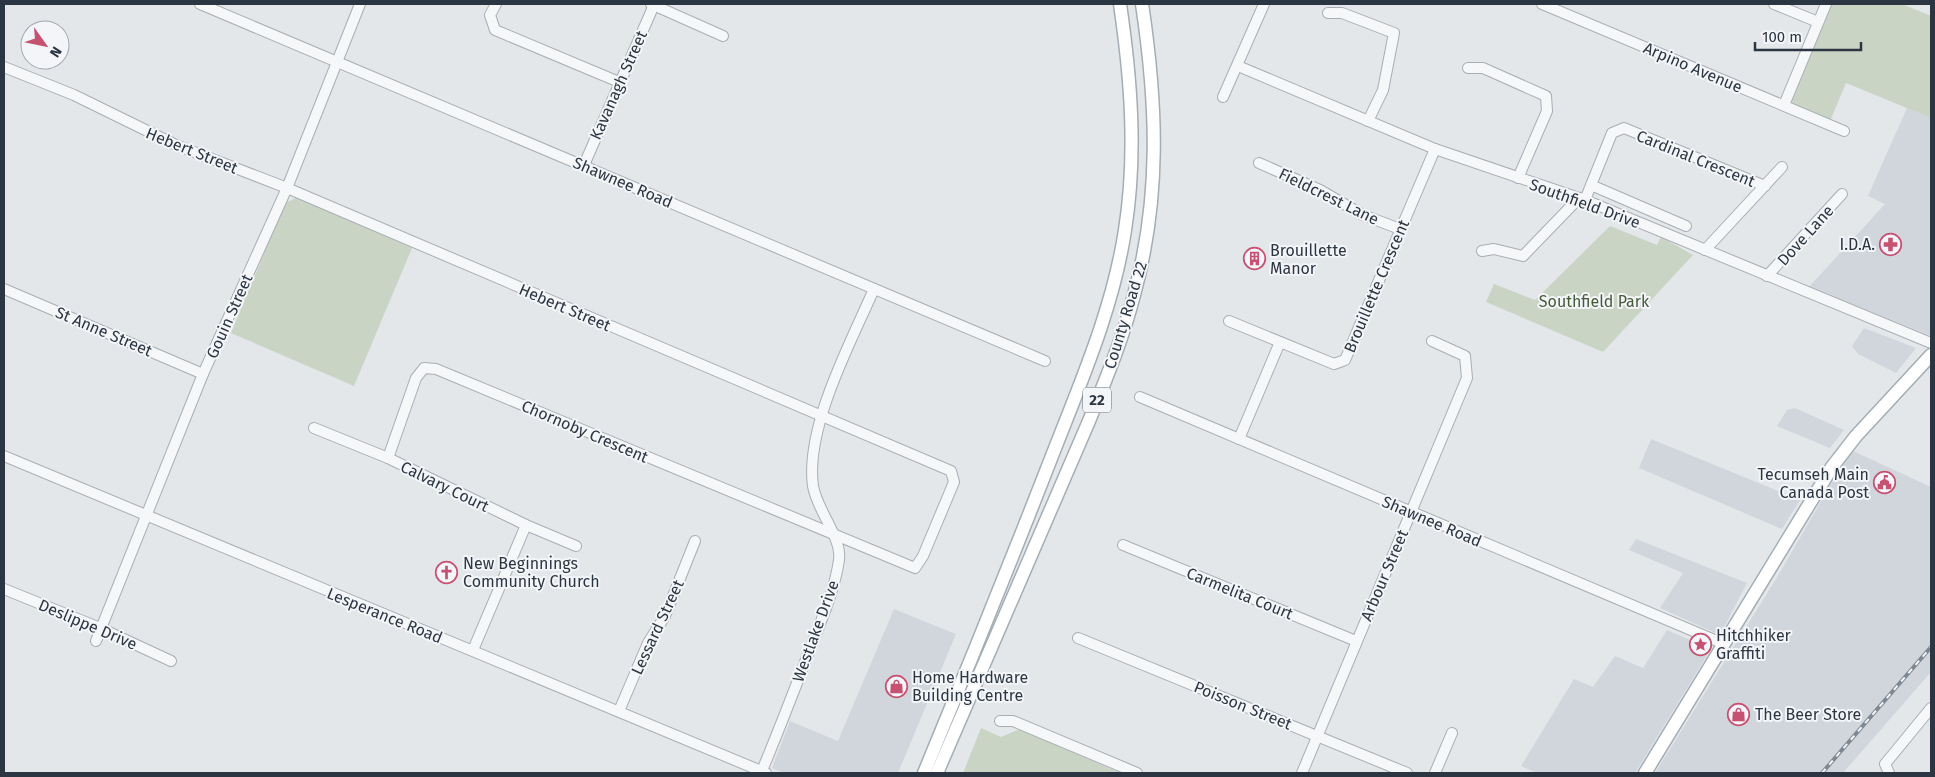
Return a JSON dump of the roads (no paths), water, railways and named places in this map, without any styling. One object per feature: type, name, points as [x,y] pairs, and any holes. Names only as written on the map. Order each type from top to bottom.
[{"type":"main road","name":"County Road 22","points":[[924,773],[1081,383],[1101,328],[1114,284],[1125,231],[1131,177],[1132,140],[1128,70],[1120,4]]},
{"type":"main road","name":"County Road 22","points":[[937,773],[1089,421],[1112,362],[1134,295],[1148,222],[1154,153],[1152,71],[1142,4]]},
{"type":"main road","points":[[1645,773],[1832,467],[1856,436],[1931,355]]},
{"type":"street","name":"Shawnee Road","points":[[200,4],[1046,361]]},
{"type":"street","name":"Gouin Street","points":[[96,641],[203,374],[287,188],[360,4]]},
{"type":"street","points":[[496,4],[490,15],[494,30],[619,82]]},
{"type":"street","points":[[652,4],[723,36]]},
{"type":"street","name":"Kavanagh Street","points":[[584,165],[652,4]]},
{"type":"street","points":[[1223,97],[1264,4]]},
{"type":"street","name":"Arpino Avenue","points":[[1542,4],[1844,131]]},
{"type":"street","points":[[1774,4],[1818,22]]},
{"type":"street","points":[[1784,105],[1826,4]]},
{"type":"street","points":[[1328,13],[1342,13],[1394,34],[1383,90],[1368,121]]},
{"type":"street","name":"Southfield Drive","points":[[1238,66],[1435,149],[1582,199],[1931,344]]},
{"type":"street","name":"Hebert Street","points":[[4,67],[74,95],[176,145],[287,188],[951,471],[954,482],[923,556],[914,568],[835,536]]},
{"type":"street","points":[[1468,68],[1483,68],[1546,96],[1547,110],[1518,178]]},
{"type":"street","name":"Cardinal Crescent","points":[[1582,199],[1592,185],[1612,133],[1624,128],[1765,186]]},
{"type":"street","name":"Brouillette Crescent","points":[[1229,321],[1334,364],[1345,360],[1435,149]]},
{"type":"street","name":"Fieldcrest Lane","points":[[1259,163],[1320,190],[1362,214],[1400,230]]},
{"type":"street","points":[[1705,250],[1782,167]]},
{"type":"street","points":[[1592,185],[1686,226]]},
{"type":"street","name":"Dove Lane","points":[[1767,276],[1842,194]]},
{"type":"street","points":[[1482,251],[1494,249],[1523,256],[1582,199]]},
{"type":"street","name":"St Anne Street","points":[[4,289],[203,374]]},
{"type":"street","name":"Westlake Drive","points":[[763,773],[832,593],[839,558],[835,536],[819,508],[813,485],[813,461],[821,416],[827,395],[874,289]]},
{"type":"street","name":"Arbour Street","points":[[1302,773],[1467,378],[1465,356],[1432,341]]},
{"type":"street","points":[[1239,439],[1280,342]]},
{"type":"street","name":"Chornoby Crescent","points":[[388,458],[416,378],[424,368],[436,368],[835,536]]},
{"type":"street","name":"Shawnee Road","points":[[1140,397],[1724,644]]},
{"type":"street","name":"Calvary Court","points":[[314,428],[388,458],[526,525],[576,546]]},
{"type":"street","name":"Lesperance Road","points":[[4,456],[473,650],[763,773]]},
{"type":"street","points":[[473,650],[526,525]]},
{"type":"street","name":"Lessard Street","points":[[619,712],[648,643],[665,616],[695,541]]},
{"type":"street","name":"Carmelita Court","points":[[1123,545],[1356,642]]},
{"type":"street","name":"Deslippe Drive","points":[[4,589],[100,628],[171,661]]},
{"type":"street","name":"Poisson Street","points":[[1078,638],[1407,773]]},
{"type":"street","points":[[1889,773],[1885,764],[1931,708]]},
{"type":"street","points":[[1000,721],[1013,721],[1137,773]]},
{"type":"street","points":[[1435,773],[1452,733]]},
{"type":"railway","points":[[1822,773],[1931,647]]},
{"type":"place","name":"I.D.A.","points":[[1891,244]]},
{"type":"place","name":"Brouillette Manor","points":[[1254,259]]},
{"type":"place","name":"Tecumseh Main Canada Post","points":[[1885,483]]},
{"type":"place","name":"New Beginnings Community Church","points":[[447,572]]},
{"type":"place","name":"Hitchhiker Graffiti","points":[[1700,644]]},
{"type":"place","name":"Home Hardware Building Centre","points":[[896,686]]},
{"type":"place","name":"The Beer Store","points":[[1739,714]]},
{"type":"park label","name":"Southfield Park","points":[[1594,301]]}]
